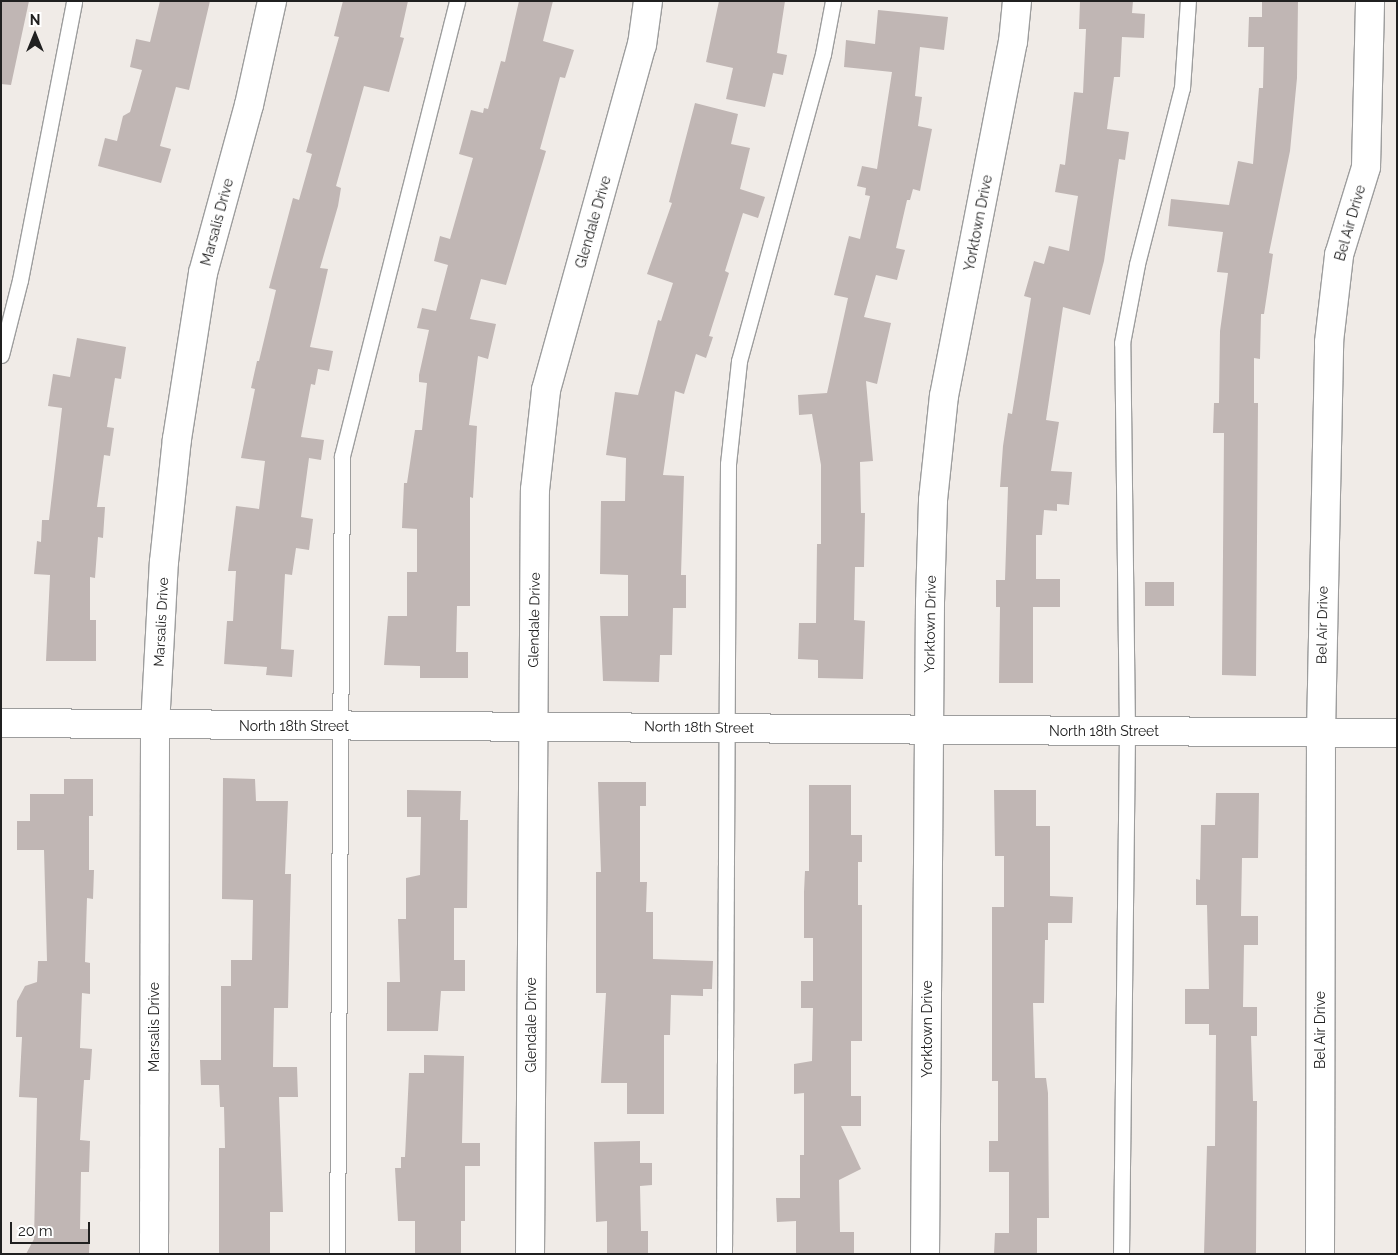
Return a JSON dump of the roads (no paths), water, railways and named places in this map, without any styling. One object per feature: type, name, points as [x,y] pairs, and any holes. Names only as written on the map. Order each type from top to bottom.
[{"type":"street","name":"Marsalis Drive","points":[[154,1254],[155,726],[164,562],[177,439],[203,273],[249,105],[272,1]]},
{"type":"street","name":"Glendale Drive","points":[[530,1254],[536,490],[546,390],[642,45],[648,1]]},
{"type":"street","name":"Yorktown Drive","points":[[925,1254],[929,730],[933,500],[944,396],[1013,42],[1017,1]]},
{"type":"street","name":"Bel Air Drive","points":[[1320,1254],[1321,733],[1329,342],[1339,255],[1366,167],[1370,1]]},
{"type":"street","name":"North 18th Street","points":[[1,723],[155,726],[533,726],[1397,733]]},
{"type":"lane","points":[[1,355],[20,280],[74,1]]},
{"type":"lane","points":[[337,1254],[342,726],[342,456],[457,1]]},
{"type":"lane","points":[[724,1254],[728,464],[738,362],[823,54],[833,1]]},
{"type":"lane","points":[[1121,1254],[1127,731],[1122,343],[1137,264],[1182,88],[1188,1]]}]
